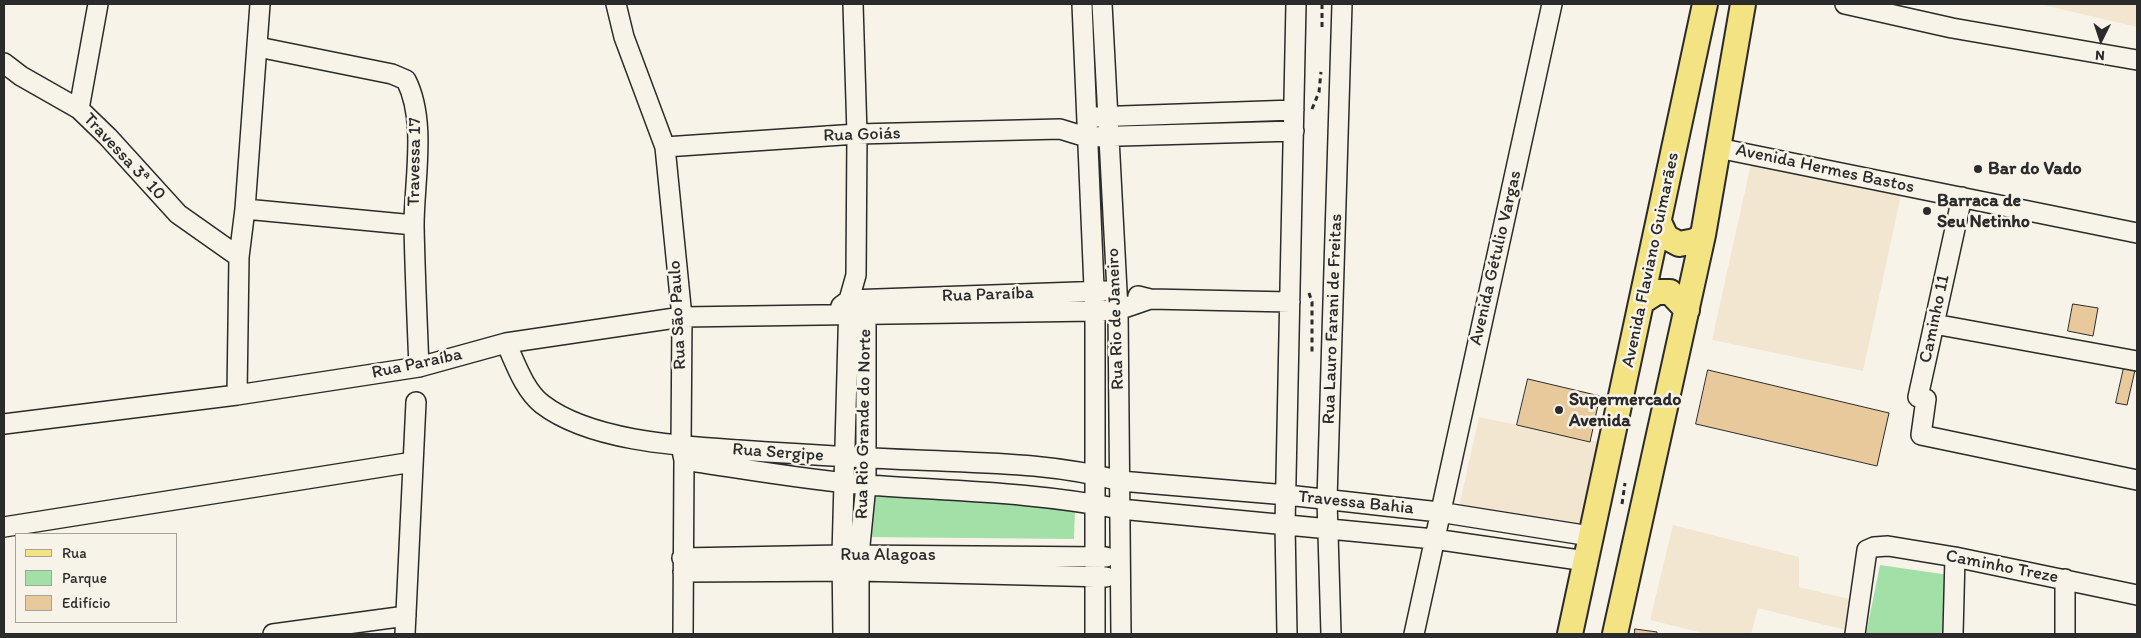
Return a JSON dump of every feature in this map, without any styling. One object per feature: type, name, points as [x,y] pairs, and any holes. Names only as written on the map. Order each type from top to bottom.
[{"type":"main road","name":"Avenida Flaviano Guimarães","points":[[1570,634],[1590,536],[1643,302],[1705,4]]},
{"type":"main road","points":[[1615,634],[1703,235],[1744,4]]},
{"type":"main road","points":[[1659,222],[1666,237],[1678,244],[1695,242],[1703,235]]},
{"type":"main road","points":[[1643,302],[1657,292],[1670,292],[1687,310]]},
{"type":"street","points":[[79,109],[98,4]]},
{"type":"street","points":[[237,395],[239,258],[245,209],[260,4]]},
{"type":"street","name":"Rua São Paulo","points":[[616,4],[624,37],[666,147],[682,317],[683,634]]},
{"type":"street","name":"Rua Rio Grande do Norte","points":[[843,634],[851,563],[866,485],[856,275],[857,134],[853,4]]},
{"type":"street","name":"Rua Rio de Janeiro","points":[[1082,4],[1085,118],[1095,312],[1094,474],[1096,634]]},
{"type":"street","name":"Rua Rio de Janeiro","points":[[1102,4],[1107,136],[1118,310],[1121,634]]},
{"type":"street","points":[[1287,634],[1285,525],[1294,131],[1301,114],[1296,4]]},
{"type":"street","name":"Rua Lauro Farani de Freitas","points":[[1331,634],[1327,500],[1342,4]]},
{"type":"street","name":"Avenida Gétulio Vargas","points":[[1414,634],[1439,512],[1552,4]]},
{"type":"street","points":[[1845,4],[1960,29],[2137,60]]},
{"type":"street","name":"Travessa 17","points":[[258,47],[392,74],[406,80],[412,94],[417,116],[414,225],[419,367]]},
{"type":"street","name":"Travessa 3ª 10","points":[[4,63],[20,76],[79,109],[178,214],[239,258]]},
{"type":"street","name":"Rua Goiás","points":[[1060,129],[1085,118],[1106,116],[1301,114]]},
{"type":"street","name":"Rua Goiás","points":[[666,147],[857,134],[1060,129],[1086,137],[1294,131]]},
{"type":"street","name":"Avenida Hermes Bastos","points":[[1718,148],[2137,233]]},
{"type":"street","name":"Caminho 11","points":[[1962,197],[1918,397],[1926,400],[1921,435],[2137,480]]},
{"type":"street","points":[[245,209],[414,225]]},
{"type":"street","name":"Rua Paraíba","points":[[4,424],[237,395],[419,367],[506,343],[682,317],[829,314],[857,308],[1116,290],[1150,299],[1290,302]]},
{"type":"street","name":"Rua Paraíba","points":[[857,308],[1095,312],[1118,310],[1150,299]]},
{"type":"street","name":"Rua Rio Grande do Norte","points":[[857,308],[845,457],[845,482],[859,634]]},
{"type":"street","points":[[1934,324],[2137,361]]},
{"type":"street","name":"Rua Sergipe","points":[[506,343],[526,384],[541,403],[572,422],[608,433],[683,453],[845,482],[980,492],[1095,504]]},
{"type":"street","points":[[273,634],[406,625],[416,402]]},
{"type":"street","name":"Rua Sergipe","points":[[683,453],[981,463],[1094,474]]},
{"type":"street","points":[[4,527],[413,462]]},
{"type":"street","points":[[980,492],[981,463]]},
{"type":"street","name":"Travessa Bahia","points":[[1094,474],[1120,481],[1287,495],[1439,512],[1590,536]]},
{"type":"street","name":"Travessa Bahia","points":[[1095,504],[1120,509],[1434,539],[1586,561]]},
{"type":"street","name":"Caminho Treze","points":[[1855,634],[1867,550],[1874,547],[1888,546],[1955,557],[2137,595]]},
{"type":"street","name":"Rua Alagoas","points":[[682,565],[851,563],[1095,556],[1120,558]]},
{"type":"street","points":[[1954,634],[1955,557]]},
{"type":"street","name":"Rua Alagoas","points":[[851,563],[1120,577]]},
{"type":"street","points":[[2065,580],[2065,634]]},
{"type":"path","points":[[1322,4],[1322,37]]},
{"type":"path","points":[[1301,114],[1319,92],[1321,64]]},
{"type":"path","points":[[1306,286],[1312,302],[1312,361]]},
{"type":"shaded area","points":[[2039,4],[2137,4],[2137,27]]},
{"type":"shaded area","points":[[1751,164],[1901,195],[1863,371],[1712,340]]},
{"type":"shaded area","points":[[1479,417],[1599,442],[1580,528],[1459,507]]},
{"type":"shaded area","points":[[1673,525],[1799,557],[1799,587],[1853,600],[1845,630],[1758,608],[1751,634],[1707,634],[1650,620]]},
{"type":"green space","points":[[868,495],[1075,508],[1074,539],[865,537]]},
{"type":"green space","points":[[1880,565],[1949,575],[1947,634],[1866,634]]},
{"type":"building","points":[[2073,304],[2098,308],[2093,336],[2068,331]]},
{"type":"building","points":[[2125,363],[2136,366],[2127,405],[2116,403]]},
{"type":"building","points":[[1708,370],[1889,413],[1877,466],[1696,424]]},
{"type":"building","name":"Supermercado Avenida","points":[[1528,379],[1600,396],[1590,442],[1517,425]]},
{"type":"building","points":[[1635,629],[1657,632],[1657,634],[1635,634]]},
{"type":"place","name":"Bar do Vado","points":[[1978,169]]},
{"type":"place","name":"Barraca de Seu Netinho","points":[[1927,211]]},
{"type":"place","name":"Supermercado Avenida","points":[[1559,410]]}]
